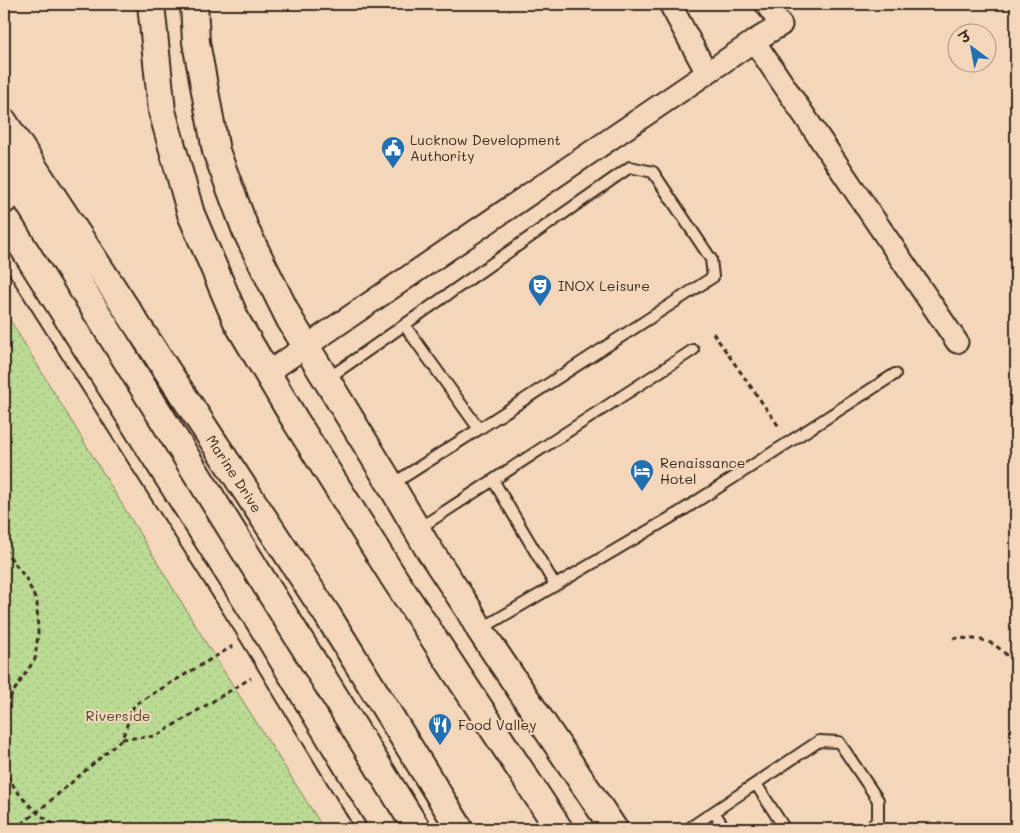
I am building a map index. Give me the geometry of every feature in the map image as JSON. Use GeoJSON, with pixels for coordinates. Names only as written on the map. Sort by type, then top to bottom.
{"type":"FeatureCollection","features":[{"type":"Feature","properties":{"kind":"street"},"geometry":{"type":"LineString","coordinates":[[151,4],[162,111],[191,214],[237,322],[394,578],[559,829]]}},
{"type":"Feature","properties":{"kind":"street"},"geometry":{"type":"LineString","coordinates":[[194,4],[196,42],[216,151],[246,231],[290,320],[480,630],[614,829]]}},
{"type":"Feature","properties":{"kind":"street"},"geometry":{"type":"LineString","coordinates":[[670,4],[707,73]]}},
{"type":"Feature","properties":{"kind":"street"},"geometry":{"type":"LineString","coordinates":[[267,373],[754,41],[781,25],[766,4]]}},
{"type":"Feature","properties":{"kind":"street"},"geometry":{"type":"LineString","coordinates":[[754,41],[957,342]]}},
{"type":"Feature","properties":{"kind":"street","name":"Marine Drive"},"geometry":{"type":"LineString","coordinates":[[4,122],[328,616],[460,829]]}},
{"type":"Feature","properties":{"kind":"street"},"geometry":{"type":"LineString","coordinates":[[4,164],[14,203],[417,829]]}},
{"type":"Feature","properties":{"kind":"lane"},"geometry":{"type":"LineString","coordinates":[[326,379],[405,326],[630,167],[652,172],[711,259],[712,277],[391,485]]}},
{"type":"Feature","properties":{"kind":"lane"},"geometry":{"type":"LineString","coordinates":[[4,256],[246,638],[362,829]]}},
{"type":"Feature","properties":{"kind":"lane"},"geometry":{"type":"LineString","coordinates":[[405,326],[479,429]]}},
{"type":"Feature","properties":{"kind":"lane"},"geometry":{"type":"LineString","coordinates":[[417,529],[693,350]]}},
{"type":"Feature","properties":{"kind":"lane"},"geometry":{"type":"LineString","coordinates":[[480,630],[680,512],[895,374]]}},
{"type":"Feature","properties":{"kind":"lane"},"geometry":{"type":"LineString","coordinates":[[493,480],[555,585]]}},
{"type":"Feature","properties":{"kind":"lane"},"geometry":{"type":"LineString","coordinates":[[688,829],[819,742],[839,742],[878,800],[878,820],[868,829]]}},
{"type":"Feature","properties":{"kind":"lane"},"geometry":{"type":"LineString","coordinates":[[756,784],[785,829]]}},
{"type":"Feature","properties":{"kind":"lane"},"geometry":{"type":"LineString","coordinates":[[714,812],[725,829]]}},
{"type":"Feature","properties":{"kind":"path"},"geometry":{"type":"LineString","coordinates":[[713,333],[789,441]]}},
{"type":"Feature","properties":{"kind":"path"},"geometry":{"type":"LineString","coordinates":[[4,549],[27,580],[37,602],[38,634],[35,659],[12,694],[4,713]]}},
{"type":"Feature","properties":{"kind":"path"},"geometry":{"type":"LineString","coordinates":[[14,829],[36,813],[122,739],[134,705],[246,638]]}},
{"type":"Feature","properties":{"kind":"path"},"geometry":{"type":"LineString","coordinates":[[953,638],[982,639],[1002,649],[1016,665]]}},
{"type":"Feature","properties":{"kind":"path"},"geometry":{"type":"LineString","coordinates":[[122,739],[156,736],[265,670]]}},
{"type":"Feature","properties":{"kind":"path"},"geometry":{"type":"LineString","coordinates":[[1011,748],[1016,742]]}},
{"type":"Feature","properties":{"kind":"path"},"geometry":{"type":"LineString","coordinates":[[4,767],[14,790],[36,813],[62,829]]}},
{"type":"Feature","properties":{"kind":"green space","name":"Riverside"},"geometry":{"type":"Polygon","coordinates":[[[4,310],[208,646],[324,829],[4,829],[4,310]]]}},
{"type":"Feature","properties":{"kind":"place","name":"Lucknow Development Authority"},"geometry":{"type":"Point","coordinates":[393,169]}},
{"type":"Feature","properties":{"kind":"place","name":"INOX Leisure"},"geometry":{"type":"Point","coordinates":[540,307]}},
{"type":"Feature","properties":{"kind":"place","name":"Renaissance Hotel"},"geometry":{"type":"Point","coordinates":[642,492]}},
{"type":"Feature","properties":{"kind":"place","name":"Food Valley"},"geometry":{"type":"Point","coordinates":[440,746]}}]}
